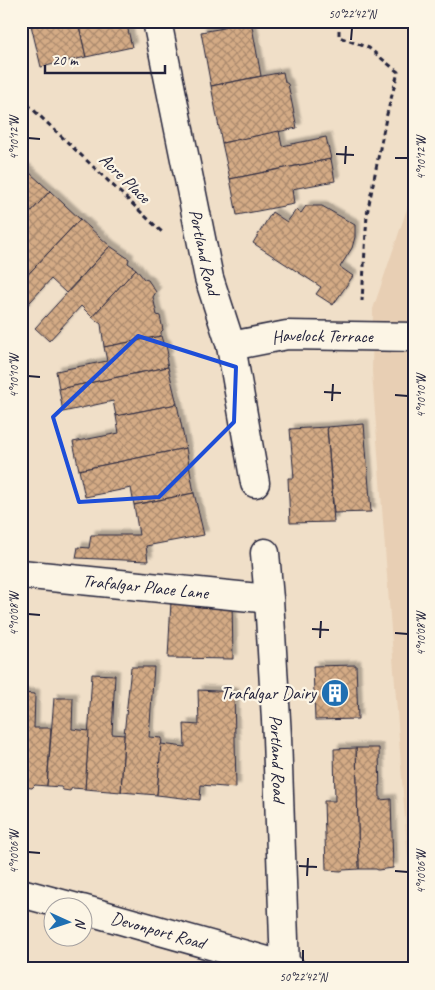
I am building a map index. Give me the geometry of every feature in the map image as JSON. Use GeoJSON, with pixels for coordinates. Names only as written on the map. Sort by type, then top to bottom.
{"type":"FeatureCollection","features":[{"type":"Feature","properties":{"kind":"street","name":"Portland Road"},"geometry":{"type":"LineString","coordinates":[[157,21],[209,278],[231,346],[255,482]]}},
{"type":"Feature","properties":{"kind":"street","name":"Havelock Terrace"},"geometry":{"type":"LineString","coordinates":[[231,346],[287,335],[414,337]]}},
{"type":"Feature","properties":{"kind":"street","name":"Portland Road"},"geometry":{"type":"LineString","coordinates":[[265,553],[277,737],[287,968]]}},
{"type":"Feature","properties":{"kind":"street","name":"Trafalgar Place Lane"},"geometry":{"type":"LineString","coordinates":[[21,574],[269,599]]}},
{"type":"Feature","properties":{"kind":"street"},"geometry":{"type":"LineString","coordinates":[[21,893],[42,899]]}},
{"type":"Feature","properties":{"kind":"street","name":"Devonport Road"},"geometry":{"type":"LineString","coordinates":[[92,912],[287,968]]}},
{"type":"Feature","properties":{"kind":"path"},"geometry":{"type":"LineString","coordinates":[[339,21],[339,37],[369,48],[398,72],[386,118],[367,214],[366,337]]}},
{"type":"Feature","properties":{"kind":"path","name":"Acre Place"},"geometry":{"type":"LineString","coordinates":[[21,98],[168,238]]}},
{"type":"Feature","properties":{"kind":"highlighted area"},"geometry":{"type":"Polygon","coordinates":[[[138,336],[236,367],[234,422],[159,497],[79,502],[53,417],[138,336]]]}},
{"type":"Feature","properties":{"kind":"shaded area"},"geometry":{"type":"Polygon","coordinates":[[[414,165],[414,942],[372,372],[373,309],[409,203],[414,165]]]}},
{"type":"Feature","properties":{"kind":"building"},"geometry":{"type":"Polygon","coordinates":[[[30,21],[78,21],[86,57],[41,67],[30,21]]]}},
{"type":"Feature","properties":{"kind":"building"},"geometry":{"type":"Polygon","coordinates":[[[78,21],[126,21],[132,47],[86,57],[78,21]]]}},
{"type":"Feature","properties":{"kind":"building"},"geometry":{"type":"Polygon","coordinates":[[[222,21],[251,21],[261,76],[211,86],[201,32],[224,28],[222,21]]]}},
{"type":"Feature","properties":{"kind":"building"},"geometry":{"type":"Polygon","coordinates":[[[283,72],[285,82],[288,84],[297,128],[222,143],[211,86],[283,72]]]}},
{"type":"Feature","properties":{"kind":"building"},"geometry":{"type":"Polygon","coordinates":[[[279,131],[282,146],[326,137],[331,159],[230,179],[222,143],[279,131]]]}},
{"type":"Feature","properties":{"kind":"building"},"geometry":{"type":"Polygon","coordinates":[[[331,159],[335,181],[292,189],[294,204],[237,215],[230,179],[331,159]]]}},
{"type":"Feature","properties":{"kind":"building"},"geometry":{"type":"Polygon","coordinates":[[[21,165],[50,191],[21,223],[21,165]]]}},
{"type":"Feature","properties":{"kind":"building"},"geometry":{"type":"Polygon","coordinates":[[[50,191],[80,219],[21,282],[21,223],[50,191]]]}},
{"type":"Feature","properties":{"kind":"building"},"geometry":{"type":"Polygon","coordinates":[[[306,206],[322,206],[355,225],[355,237],[352,248],[340,267],[353,276],[333,305],[316,294],[321,287],[253,243],[272,212],[287,222],[296,210],[301,213],[306,206]]]}},
{"type":"Feature","properties":{"kind":"building"},"geometry":{"type":"Polygon","coordinates":[[[80,219],[110,246],[66,293],[51,279],[21,312],[21,282],[80,219]]]}},
{"type":"Feature","properties":{"kind":"building"},"geometry":{"type":"Polygon","coordinates":[[[110,246],[129,259],[128,263],[136,269],[92,317],[81,306],[49,341],[35,328],[110,246]]]}},
{"type":"Feature","properties":{"kind":"building"},"geometry":{"type":"Polygon","coordinates":[[[136,269],[144,279],[148,280],[156,292],[153,297],[163,330],[161,336],[104,347],[101,324],[92,317],[136,269]]]}},
{"type":"Feature","properties":{"kind":"building"},"geometry":{"type":"Polygon","coordinates":[[[161,336],[163,343],[166,345],[168,367],[59,389],[56,371],[107,361],[104,347],[161,336]]]}},
{"type":"Feature","properties":{"kind":"building"},"geometry":{"type":"Polygon","coordinates":[[[168,367],[177,404],[116,416],[113,401],[63,412],[59,389],[168,367]]]}},
{"type":"Feature","properties":{"kind":"building"},"geometry":{"type":"Polygon","coordinates":[[[177,404],[186,448],[79,470],[73,442],[119,433],[116,416],[177,404]]]}},
{"type":"Feature","properties":{"kind":"building"},"geometry":{"type":"Polygon","coordinates":[[[364,424],[371,512],[334,513],[327,427],[364,424]]]}},
{"type":"Feature","properties":{"kind":"building"},"geometry":{"type":"Polygon","coordinates":[[[327,427],[334,522],[290,523],[288,478],[294,478],[290,429],[327,427]]]}},
{"type":"Feature","properties":{"kind":"building"},"geometry":{"type":"Polygon","coordinates":[[[186,448],[194,493],[134,505],[131,488],[85,497],[79,470],[186,448]]]}},
{"type":"Feature","properties":{"kind":"building"},"geometry":{"type":"Polygon","coordinates":[[[194,493],[204,535],[146,546],[148,561],[76,558],[78,547],[89,548],[91,535],[139,535],[134,505],[194,493]]]}},
{"type":"Feature","properties":{"kind":"building"},"geometry":{"type":"Polygon","coordinates":[[[232,600],[233,659],[168,658],[171,601],[232,600]]]}},
{"type":"Feature","properties":{"kind":"building","name":"Trafalgar Dairy"},"geometry":{"type":"Polygon","coordinates":[[[356,665],[358,719],[315,720],[313,666],[356,665]]]}},
{"type":"Feature","properties":{"kind":"building"},"geometry":{"type":"Polygon","coordinates":[[[131,667],[154,667],[149,737],[162,738],[157,795],[121,792],[124,735],[131,667]]]}},
{"type":"Feature","properties":{"kind":"building"},"geometry":{"type":"Polygon","coordinates":[[[92,674],[115,675],[112,734],[124,735],[121,792],[85,789],[92,674]]]}},
{"type":"Feature","properties":{"kind":"building"},"geometry":{"type":"Polygon","coordinates":[[[198,690],[234,692],[236,788],[201,785],[200,800],[157,795],[161,744],[185,747],[184,724],[199,725],[198,690]]]}},
{"type":"Feature","properties":{"kind":"building"},"geometry":{"type":"Polygon","coordinates":[[[21,693],[35,694],[34,728],[51,728],[47,786],[35,785],[32,788],[21,785],[21,693]]]}},
{"type":"Feature","properties":{"kind":"building"},"geometry":{"type":"Polygon","coordinates":[[[54,698],[73,698],[72,729],[89,731],[85,789],[72,788],[70,791],[63,790],[61,787],[47,786],[54,698]]]}},
{"type":"Feature","properties":{"kind":"building"},"geometry":{"type":"Polygon","coordinates":[[[356,748],[379,748],[380,800],[391,799],[393,868],[378,870],[359,869],[356,748]]]}},
{"type":"Feature","properties":{"kind":"building"},"geometry":{"type":"Polygon","coordinates":[[[356,748],[359,869],[326,870],[324,801],[335,801],[334,749],[356,748]]]}},
{"type":"Feature","properties":{"kind":"place","name":"Trafalgar Dairy"},"geometry":{"type":"Point","coordinates":[335,693]}}]}
